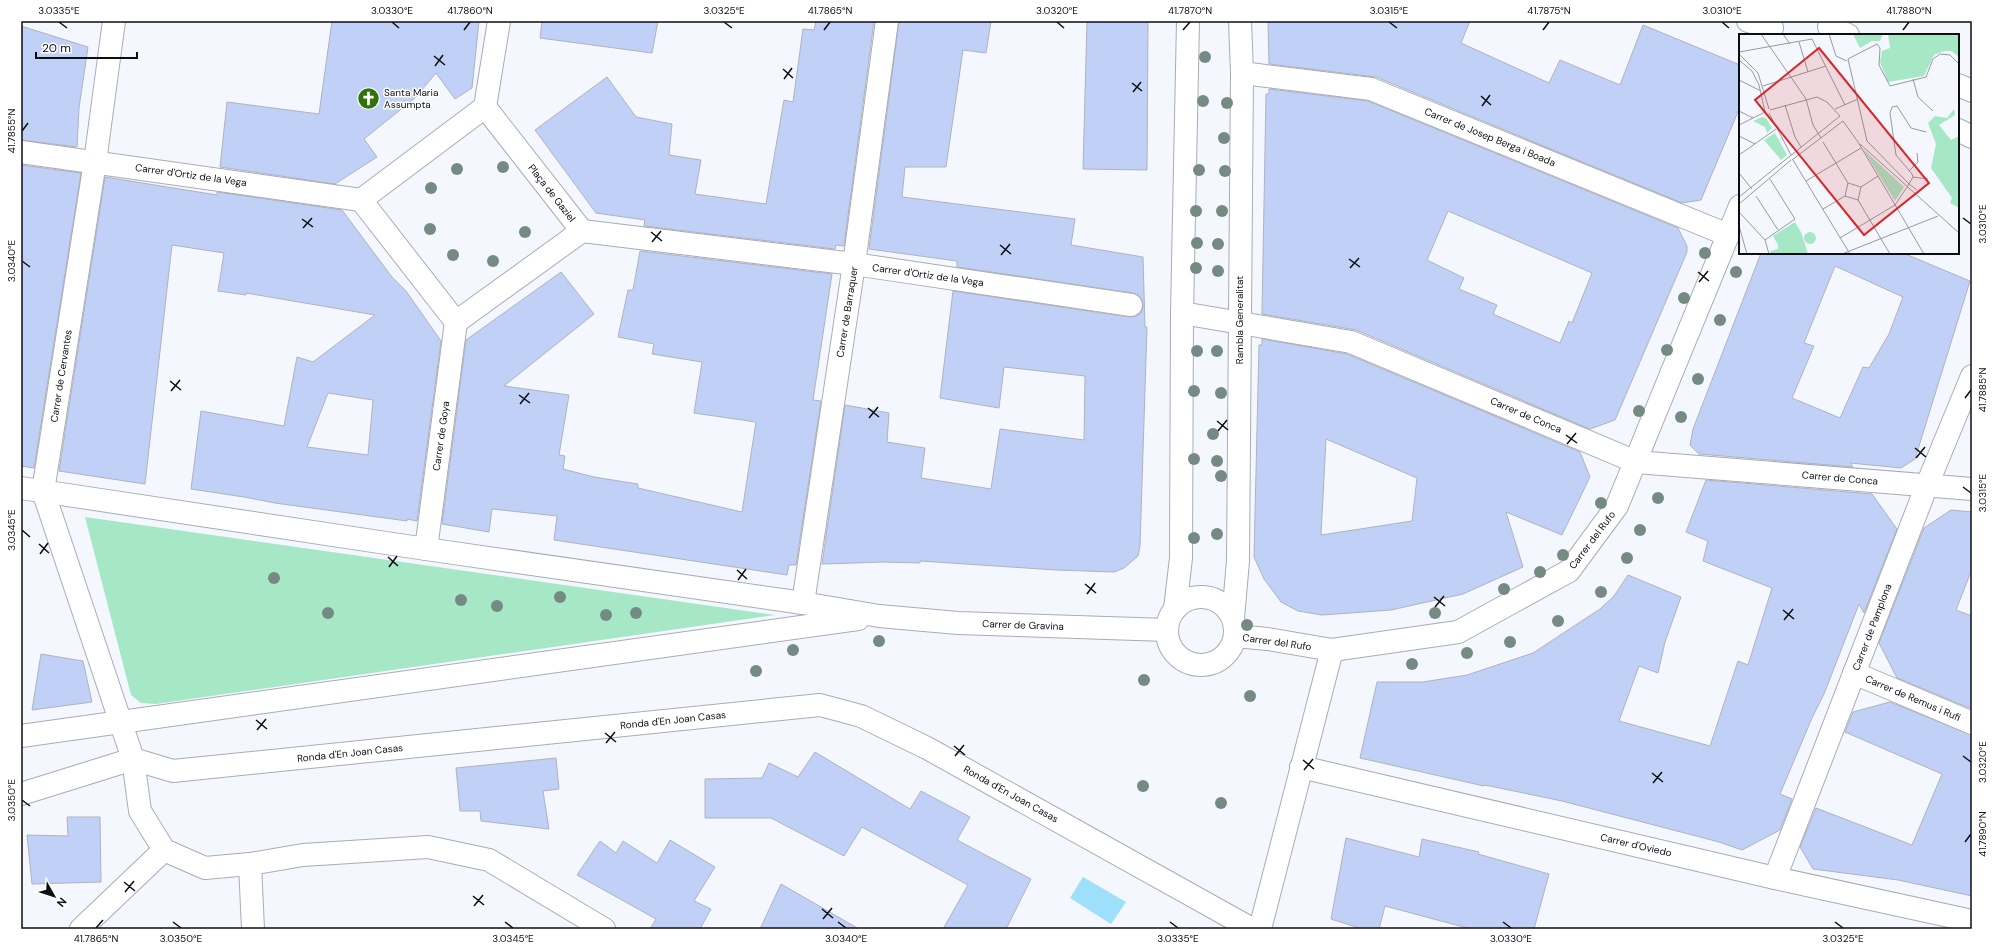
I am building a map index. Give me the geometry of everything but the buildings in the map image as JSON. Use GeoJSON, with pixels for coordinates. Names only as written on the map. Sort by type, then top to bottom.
{"type":"FeatureCollection","features":[{"type":"Feature","properties":{"kind":"street","name":"Carrer de Cervantes"},"geometry":{"type":"LineString","coordinates":[[114,21],[94,162],[43,491],[121,721]]}},
{"type":"Feature","properties":{"kind":"street"},"geometry":{"type":"LineString","coordinates":[[456,322],[361,200],[485,107],[499,21]]}},
{"type":"Feature","properties":{"kind":"street","name":"Carrer de Barraquer"},"geometry":{"type":"LineString","coordinates":[[803,603],[854,264],[887,21]]}},
{"type":"Feature","properties":{"kind":"street"},"geometry":{"type":"LineString","coordinates":[[1175,608],[1181,558],[1182,313],[1188,21]]}},
{"type":"Feature","properties":{"kind":"street","name":"Rambla Generalitat"},"geometry":{"type":"LineString","coordinates":[[1234,627],[1238,561],[1242,73],[1240,21]]}},
{"type":"Feature","properties":{"kind":"street"},"geometry":{"type":"LineString","coordinates":[[1748,21],[1773,28]]}},
{"type":"Feature","properties":{"kind":"street","name":"Carrer de Josep Berga i Boada"},"geometry":{"type":"LineString","coordinates":[[1242,73],[1371,89],[1728,235]]}},
{"type":"Feature","properties":{"kind":"street"},"geometry":{"type":"LineString","coordinates":[[1959,85],[1972,91]]}},
{"type":"Feature","properties":{"kind":"street","name":"Plaça de Gaziel"},"geometry":{"type":"LineString","coordinates":[[456,322],[582,232],[485,107]]}},
{"type":"Feature","properties":{"kind":"street"},"geometry":{"type":"LineString","coordinates":[[1959,130],[1972,137]]}},
{"type":"Feature","properties":{"kind":"street","name":"Carrer d'Ortiz de la Vega"},"geometry":{"type":"LineString","coordinates":[[21,152],[361,200]]}},
{"type":"Feature","properties":{"kind":"street","name":"Carrer del Rufo"},"geometry":{"type":"LineString","coordinates":[[1234,627],[1268,639],[1332,650],[1458,632],[1569,571],[1617,506],[1739,208]]}},
{"type":"Feature","properties":{"kind":"street","name":"Carrer d'Ortiz de la Vega"},"geometry":{"type":"LineString","coordinates":[[582,232],[854,264],[1131,305]]}},
{"type":"Feature","properties":{"kind":"street","name":"Carrer de Conca"},"geometry":{"type":"LineString","coordinates":[[1182,313],[1351,342],[1636,462],[1972,489]]}},
{"type":"Feature","properties":{"kind":"street","name":"Carrer de Goya"},"geometry":{"type":"LineString","coordinates":[[426,549],[456,322]]}},
{"type":"Feature","properties":{"kind":"street","name":"Carrer de Pamplona"},"geometry":{"type":"LineString","coordinates":[[1775,878],[1854,673],[1972,376]]}},
{"type":"Feature","properties":{"kind":"street"},"geometry":{"type":"LineString","coordinates":[[21,488],[426,549],[803,603],[879,616]]}},
{"type":"Feature","properties":{"kind":"street"},"geometry":{"type":"LineString","coordinates":[[1207,597],[1222,604],[1234,627],[1231,646],[1224,655],[1215,662],[1198,664],[1182,659],[1174,651],[1168,641],[1167,630],[1169,618],[1175,608],[1189,598],[1207,597]]}},
{"type":"Feature","properties":{"kind":"street"},"geometry":{"type":"LineString","coordinates":[[21,736],[879,616]]}},
{"type":"Feature","properties":{"kind":"street","name":"Carrer de Gravina"},"geometry":{"type":"LineString","coordinates":[[879,616],[958,623],[1167,630]]}},
{"type":"Feature","properties":{"kind":"street"},"geometry":{"type":"LineString","coordinates":[[1260,929],[1332,650]]}},
{"type":"Feature","properties":{"kind":"street","name":"Carrer de Remus i Rufi"},"geometry":{"type":"LineString","coordinates":[[1854,673],[1972,723]]}},
{"type":"Feature","properties":{"kind":"street","name":"Ronda d'En Joan Casas"},"geometry":{"type":"LineString","coordinates":[[133,760],[173,771],[820,705],[861,716],[927,748],[1252,929]]}},
{"type":"Feature","properties":{"kind":"street"},"geometry":{"type":"LineString","coordinates":[[121,721],[133,760],[140,811],[164,850],[205,868],[250,864],[303,854],[428,847],[489,860],[604,929]]}},
{"type":"Feature","properties":{"kind":"street"},"geometry":{"type":"LineString","coordinates":[[21,794],[133,760]]}},
{"type":"Feature","properties":{"kind":"street","name":"Carrer d'Oviedo"},"geometry":{"type":"LineString","coordinates":[[1301,767],[1775,878],[1972,921]]}},
{"type":"Feature","properties":{"kind":"street"},"geometry":{"type":"LineString","coordinates":[[81,929],[164,850]]}},
{"type":"Feature","properties":{"kind":"street"},"geometry":{"type":"LineString","coordinates":[[250,864],[253,929]]}},
{"type":"Feature","properties":{"kind":"green space"},"geometry":{"type":"Polygon","coordinates":[[[85,517],[775,615],[156,704],[141,703],[131,695],[85,517]]]}},
{"type":"Feature","properties":{"kind":"water"},"geometry":{"type":"Polygon","coordinates":[[[1083,877],[1126,902],[1111,924],[1070,898],[1083,877]]]}},
{"type":"Feature","properties":{"kind":"place","name":"Santa Maria Assumpta"},"geometry":{"type":"Point","coordinates":[368,98]}}]}
